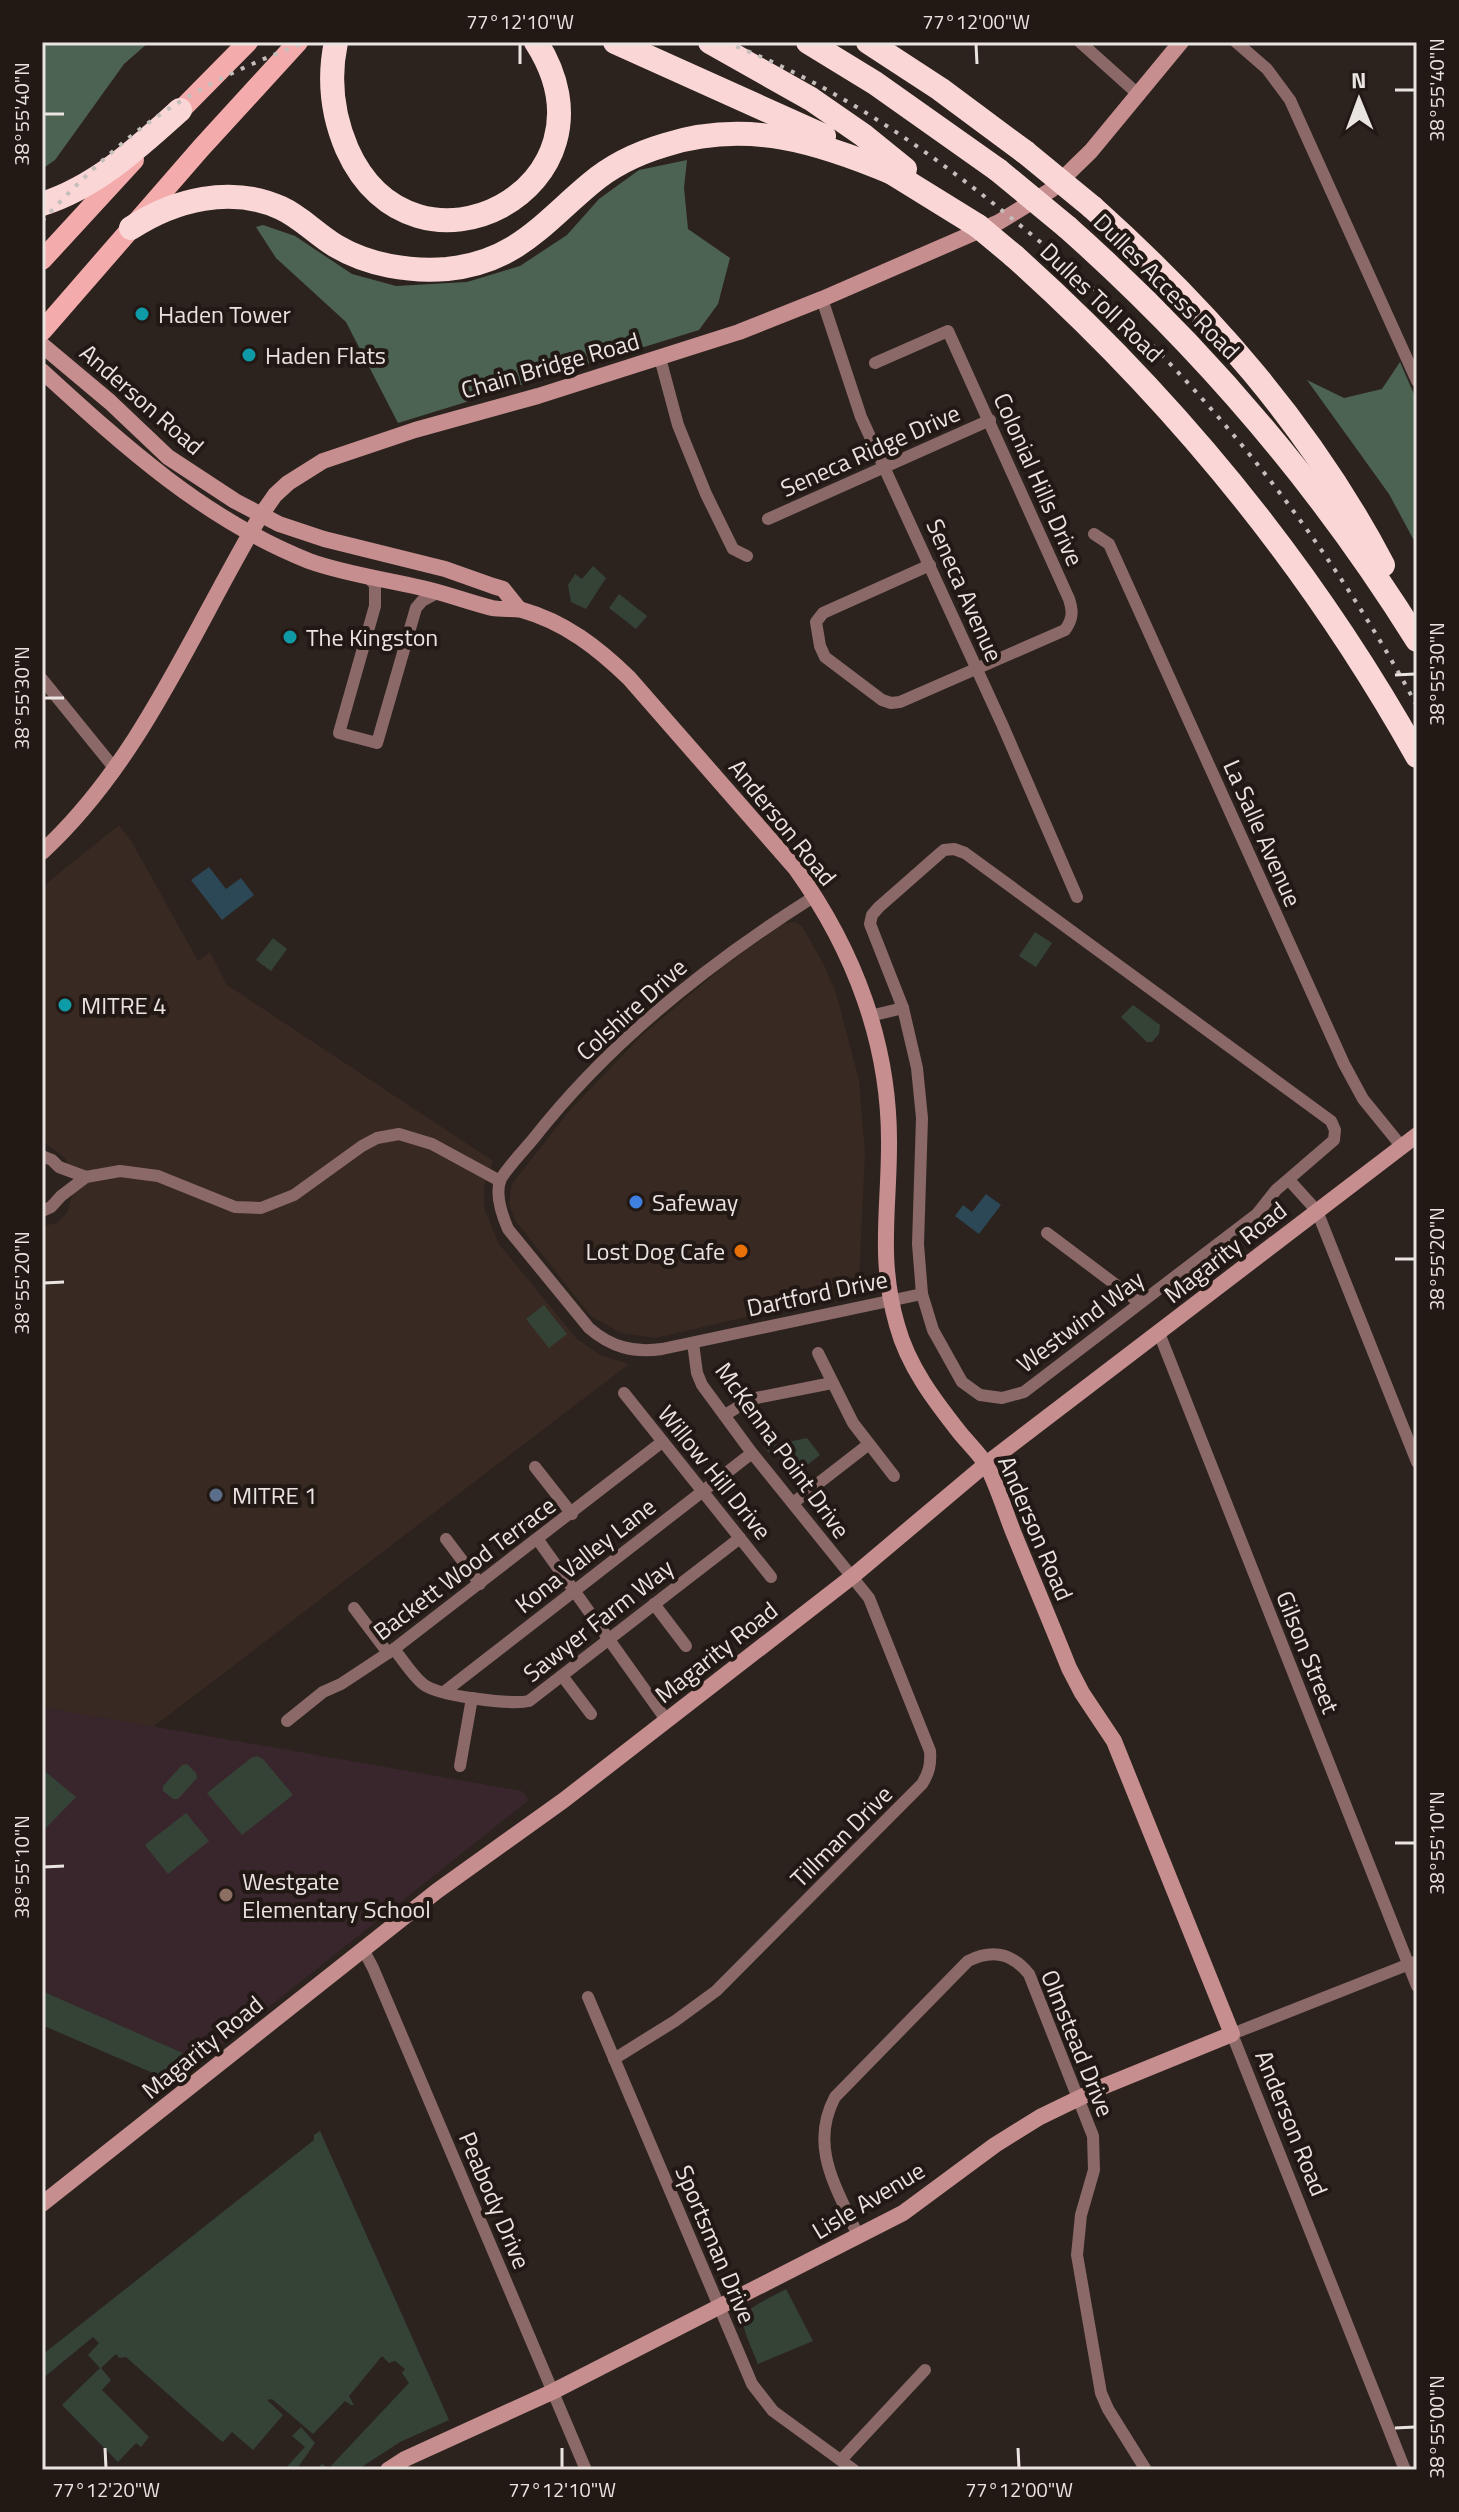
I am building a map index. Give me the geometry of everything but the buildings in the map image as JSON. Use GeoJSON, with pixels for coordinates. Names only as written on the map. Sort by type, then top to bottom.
{"type":"FeatureCollection","features":[{"type":"Feature","properties":{"kind":"highway"},"geometry":{"type":"LineString","coordinates":[[336,42],[331,85],[341,134],[351,157],[377,190],[394,204],[424,217],[454,221],[484,215],[520,195],[547,160],[556,139],[559,115],[557,87],[552,68],[536,42]]}},
{"type":"Feature","properties":{"kind":"highway"},"geometry":{"type":"LineString","coordinates":[[615,42],[813,130],[939,199]]}},
{"type":"Feature","properties":{"kind":"highway"},"geometry":{"type":"LineString","coordinates":[[710,42],[811,99],[863,135],[939,199]]}},
{"type":"Feature","properties":{"kind":"highway","name":"Dulles Access Road"},"geometry":{"type":"LineString","coordinates":[[808,42],[875,83],[998,170],[1067,227],[1163,316],[1275,443],[1350,541],[1417,640]]}},
{"type":"Feature","properties":{"kind":"highway"},"geometry":{"type":"LineString","coordinates":[[868,42],[940,89]]}},
{"type":"Feature","properties":{"kind":"highway"},"geometry":{"type":"LineString","coordinates":[[882,42],[1092,207],[1185,296],[1272,393],[1313,448],[1349,503],[1417,631]]}},
{"type":"Feature","properties":{"kind":"highway"},"geometry":{"type":"LineString","coordinates":[[42,204],[106,172],[140,147],[180,110]]}},
{"type":"Feature","properties":{"kind":"highway"},"geometry":{"type":"LineString","coordinates":[[131,228],[163,209],[181,203],[240,197],[282,208],[334,245],[360,258],[417,269],[448,269],[504,253],[530,239],[607,170],[629,158],[679,140],[737,132],[776,136],[835,151],[895,174]]}},
{"type":"Feature","properties":{"kind":"highway","name":"Dulles Toll Road"},"geometry":{"type":"LineString","coordinates":[[939,199],[1014,256],[1156,394],[1253,508],[1355,650],[1417,756]]}},
{"type":"Feature","properties":{"kind":"main road"},"geometry":{"type":"LineString","coordinates":[[42,260],[180,110],[248,42]]}},
{"type":"Feature","properties":{"kind":"main road"},"geometry":{"type":"LineString","coordinates":[[42,331],[298,42]]}},
{"type":"Feature","properties":{"kind":"street"},"geometry":{"type":"LineString","coordinates":[[1080,42],[1139,95]]}},
{"type":"Feature","properties":{"kind":"street","name":"Chain Bridge Road"},"geometry":{"type":"LineString","coordinates":[[42,852],[69,825],[115,769],[181,661],[261,515],[288,483],[323,461],[415,430],[538,396],[764,323],[999,222],[1051,190],[1091,151],[1181,42]]}},
{"type":"Feature","properties":{"kind":"street"},"geometry":{"type":"LineString","coordinates":[[1236,42],[1267,69],[1290,100],[1417,381]]}},
{"type":"Feature","properties":{"kind":"street","name":"Seneca Avenue"},"geometry":{"type":"LineString","coordinates":[[822,299],[854,398],[1077,897]]}},
{"type":"Feature","properties":{"kind":"street","name":"Colonial Hills Drive"},"geometry":{"type":"LineString","coordinates":[[875,363],[948,331],[1072,610],[1071,622],[1065,630],[900,702],[882,700],[825,657],[816,622],[823,613],[930,565]]}},
{"type":"Feature","properties":{"kind":"street","name":"Anderson Road"},"geometry":{"type":"LineString","coordinates":[[42,345],[110,402],[168,457],[200,480],[261,515],[324,539],[473,578],[503,589],[519,609]]}},
{"type":"Feature","properties":{"kind":"street"},"geometry":{"type":"LineString","coordinates":[[660,358],[678,425],[706,494],[733,549],[747,556]]}},
{"type":"Feature","properties":{"kind":"street","name":"Anderson Road"},"geometry":{"type":"LineString","coordinates":[[42,371],[153,470],[199,502],[307,560],[495,609],[519,609],[572,631],[612,661],[796,869],[815,896],[849,957],[870,1016],[883,1070],[889,1144],[884,1243],[890,1300],[907,1354],[937,1404],[986,1464],[1069,1668],[1114,1741],[1405,2470]]}},
{"type":"Feature","properties":{"kind":"street","name":"Seneca Ridge Drive"},"geometry":{"type":"LineString","coordinates":[[768,519],[990,420]]}},
{"type":"Feature","properties":{"kind":"street","name":"La Salle Avenue"},"geometry":{"type":"LineString","coordinates":[[1094,534],[1109,544],[1344,1064],[1363,1099],[1402,1147]]}},
{"type":"Feature","properties":{"kind":"street"},"geometry":{"type":"LineString","coordinates":[[367,576],[375,585],[375,606],[339,733],[377,743],[416,608],[439,592]]}},
{"type":"Feature","properties":{"kind":"street"},"geometry":{"type":"LineString","coordinates":[[42,679],[115,769]]}},
{"type":"Feature","properties":{"kind":"street","name":"Westwind Way"},"geometry":{"type":"LineString","coordinates":[[954,849],[965,853],[1331,1121],[1335,1130],[1334,1140],[1289,1180],[1276,1190],[1257,1214],[1024,1392],[1002,1398],[980,1395],[962,1382],[933,1330],[922,1294],[918,1244],[922,1118],[917,1068],[903,1008],[870,924],[872,915],[944,850],[954,849]]}},
{"type":"Feature","properties":{"kind":"street","name":"Colshire Drive"},"geometry":{"type":"LineString","coordinates":[[500,1181],[557,1109],[638,1027],[726,955],[815,896]]}},
{"type":"Feature","properties":{"kind":"street"},"geometry":{"type":"LineString","coordinates":[[870,1016],[903,1008]]}},
{"type":"Feature","properties":{"kind":"street"},"geometry":{"type":"LineString","coordinates":[[42,1211],[86,1177],[120,1171],[139,1172],[172,1181],[235,1207],[261,1208],[294,1195],[362,1146],[377,1138],[399,1134],[432,1144],[500,1181],[499,1202],[508,1229],[589,1328],[601,1338],[631,1350],[647,1351],[693,1343]]}},
{"type":"Feature","properties":{"kind":"street","name":"Magarity Road"},"geometry":{"type":"LineString","coordinates":[[43,2202],[437,1891],[564,1800],[853,1576],[986,1464],[1417,1135]]}},
{"type":"Feature","properties":{"kind":"street"},"geometry":{"type":"LineString","coordinates":[[42,1156],[59,1167],[86,1177]]}},
{"type":"Feature","properties":{"kind":"street"},"geometry":{"type":"LineString","coordinates":[[59,1167],[64,1181],[61,1196]]}},
{"type":"Feature","properties":{"kind":"street"},"geometry":{"type":"LineString","coordinates":[[1289,1180],[1317,1211],[1417,1462]]}},
{"type":"Feature","properties":{"kind":"street"},"geometry":{"type":"LineString","coordinates":[[1047,1233],[1140,1303]]}},
{"type":"Feature","properties":{"kind":"street","name":"Dartford Drive"},"geometry":{"type":"LineString","coordinates":[[693,1343],[922,1294]]}},
{"type":"Feature","properties":{"kind":"street","name":"Gilson Street"},"geometry":{"type":"LineString","coordinates":[[1159,1333],[1413,1962],[1417,1986]]}},
{"type":"Feature","properties":{"kind":"street","name":"McKenna Point Drive"},"geometry":{"type":"LineString","coordinates":[[693,1343],[702,1385],[752,1453],[853,1576]]}},
{"type":"Feature","properties":{"kind":"street"},"geometry":{"type":"LineString","coordinates":[[818,1353],[853,1423],[894,1476]]}},
{"type":"Feature","properties":{"kind":"street"},"geometry":{"type":"LineString","coordinates":[[725,1415],[751,1399],[832,1383]]}},
{"type":"Feature","properties":{"kind":"street","name":"Willow Hill Drive"},"geometry":{"type":"LineString","coordinates":[[624,1393],[771,1577]]}},
{"type":"Feature","properties":{"kind":"street","name":"Backett Wood Terrace"},"geometry":{"type":"LineString","coordinates":[[287,1721],[323,1692],[341,1684],[391,1651],[662,1442]]}},
{"type":"Feature","properties":{"kind":"street"},"geometry":{"type":"LineString","coordinates":[[793,1503],[869,1444]]}},
{"type":"Feature","properties":{"kind":"street","name":"Kona Valley Lane"},"geometry":{"type":"LineString","coordinates":[[444,1692],[752,1453]]}},
{"type":"Feature","properties":{"kind":"street"},"geometry":{"type":"LineString","coordinates":[[535,1467],[572,1514]]}},
{"type":"Feature","properties":{"kind":"street","name":"Sawyer Farm Way"},"geometry":{"type":"LineString","coordinates":[[354,1608],[423,1684],[472,1698],[519,1703],[529,1701],[563,1677],[740,1538]]}},
{"type":"Feature","properties":{"kind":"street"},"geometry":{"type":"LineString","coordinates":[[446,1539],[480,1584]]}},
{"type":"Feature","properties":{"kind":"street"},"geometry":{"type":"LineString","coordinates":[[538,1540],[667,1721]]}},
{"type":"Feature","properties":{"kind":"street","name":"Tillman Drive"},"geometry":{"type":"LineString","coordinates":[[614,2059],[716,1991],[911,1796],[928,1775],[930,1751],[869,1598],[853,1576]]}},
{"type":"Feature","properties":{"kind":"street"},"geometry":{"type":"LineString","coordinates":[[654,1604],[686,1646]]}},
{"type":"Feature","properties":{"kind":"street"},"geometry":{"type":"LineString","coordinates":[[563,1677],[591,1714]]}},
{"type":"Feature","properties":{"kind":"street"},"geometry":{"type":"LineString","coordinates":[[460,1766],[472,1698]]}},
{"type":"Feature","properties":{"kind":"street","name":"Peabody Drive"},"geometry":{"type":"LineString","coordinates":[[363,1949],[586,2470]]}},
{"type":"Feature","properties":{"kind":"street","name":"Olmstead Drive"},"geometry":{"type":"LineString","coordinates":[[858,2236],[825,2158],[822,2142],[823,2126],[835,2097],[968,1961],[989,1953],[1000,1954],[1021,1965],[1029,1974],[1093,2136],[1095,2154],[1091,2186],[1081,2215],[1077,2255],[1101,2393],[1146,2470]]}},
{"type":"Feature","properties":{"kind":"street","name":"Lisle Avenue"},"geometry":{"type":"LineString","coordinates":[[388,2470],[405,2459],[552,2392],[912,2207],[995,2145],[1078,2098],[1413,1962]]}},
{"type":"Feature","properties":{"kind":"street","name":"Sportsman Drive"},"geometry":{"type":"LineString","coordinates":[[588,1997],[752,2384],[773,2411],[854,2470]]}},
{"type":"Feature","properties":{"kind":"street"},"geometry":{"type":"LineString","coordinates":[[841,2460],[925,2370]]}},
{"type":"Feature","properties":{"kind":"shaded area"},"geometry":{"type":"Polygon","coordinates":[[[119,825],[133,844],[198,961],[210,952],[227,985],[493,1161],[484,1186],[484,1208],[499,1244],[576,1338],[600,1355],[629,1364],[153,1727],[42,1707],[42,1226],[57,1223],[67,1213],[74,1189],[65,1158],[42,1141],[42,887],[119,825]]]}},
{"type":"Feature","properties":{"kind":"shaded area"},"geometry":{"type":"Polygon","coordinates":[[[795,922],[802,926],[836,993],[859,1080],[865,1153],[859,1282],[847,1294],[655,1338],[621,1333],[591,1316],[515,1220],[509,1203],[512,1184],[570,1110],[641,1036],[723,967],[783,924],[795,922]]]}},
{"type":"Feature","properties":{"kind":"shaded area","name":"Westgate Elementary School"},"geometry":{"type":"Polygon","coordinates":[[[42,1707],[522,1791],[529,1800],[201,2061],[42,1991],[42,1707]]]}},
{"type":"Feature","properties":{"kind":"green space"},"geometry":{"type":"Polygon","coordinates":[[[42,42],[149,42],[124,64],[55,160],[42,169],[42,42]]]}},
{"type":"Feature","properties":{"kind":"green space"},"geometry":{"type":"Polygon","coordinates":[[[687,160],[684,188],[688,229],[730,258],[718,304],[699,330],[398,423],[346,322],[276,258],[256,227],[263,225],[295,236],[352,274],[396,286],[467,282],[520,266],[567,235],[599,199],[639,170],[687,160]]]}},
{"type":"Feature","properties":{"kind":"green space"},"geometry":{"type":"Polygon","coordinates":[[[1400,362],[1417,401],[1417,546],[1389,494],[1307,380],[1344,398],[1382,389],[1400,362]]]}},
{"type":"Feature","properties":{"kind":"green space"},"geometry":{"type":"Polygon","coordinates":[[[593,566],[606,578],[586,609],[571,602],[568,585],[575,574],[582,579],[593,566]]]}},
{"type":"Feature","properties":{"kind":"green space"},"geometry":{"type":"Polygon","coordinates":[[[619,594],[647,616],[636,629],[609,608],[619,594]]]}},
{"type":"Feature","properties":{"kind":"green space"},"geometry":{"type":"Polygon","coordinates":[[[1035,932],[1052,943],[1036,967],[1019,956],[1035,932]]]}},
{"type":"Feature","properties":{"kind":"green space"},"geometry":{"type":"Polygon","coordinates":[[[273,938],[287,949],[271,971],[256,960],[273,938]]]}},
{"type":"Feature","properties":{"kind":"green space"},"geometry":{"type":"Polygon","coordinates":[[[1133,1005],[1160,1025],[1159,1034],[1152,1042],[1147,1042],[1121,1017],[1133,1005]]]}},
{"type":"Feature","properties":{"kind":"green space"},"geometry":{"type":"Polygon","coordinates":[[[544,1305],[567,1334],[549,1348],[526,1319],[544,1305]]]}},
{"type":"Feature","properties":{"kind":"green space"},"geometry":{"type":"Polygon","coordinates":[[[807,1438],[820,1455],[793,1476],[774,1450],[769,1453],[764,1447],[807,1438]]]}},
{"type":"Feature","properties":{"kind":"green space"},"geometry":{"type":"Polygon","coordinates":[[[257,1756],[293,1795],[242,1835],[207,1793],[257,1756]]]}},
{"type":"Feature","properties":{"kind":"green space"},"geometry":{"type":"Polygon","coordinates":[[[187,1764],[197,1778],[178,1799],[173,1799],[163,1791],[163,1786],[182,1765],[187,1764]]]}},
{"type":"Feature","properties":{"kind":"green space"},"geometry":{"type":"Polygon","coordinates":[[[42,1769],[76,1797],[42,1832],[42,1769]]]}},
{"type":"Feature","properties":{"kind":"green space"},"geometry":{"type":"Polygon","coordinates":[[[186,1813],[209,1841],[168,1874],[145,1845],[186,1813]]]}},
{"type":"Feature","properties":{"kind":"green space"},"geometry":{"type":"Polygon","coordinates":[[[42,1991],[201,2061],[176,2083],[42,2025],[42,1991]]]}},
{"type":"Feature","properties":{"kind":"green space"},"geometry":{"type":"Polygon","coordinates":[[[320,2131],[449,2420],[400,2442],[357,2470],[315,2470],[322,2464],[329,2468],[409,2383],[402,2373],[405,2369],[395,2361],[389,2363],[382,2356],[349,2396],[354,2405],[345,2401],[313,2434],[272,2399],[267,2400],[283,2415],[253,2450],[232,2432],[223,2442],[220,2440],[126,2357],[119,2358],[116,2354],[101,2368],[111,2380],[102,2390],[149,2437],[141,2447],[136,2443],[118,2462],[62,2405],[100,2368],[88,2355],[99,2343],[93,2337],[42,2379],[42,2355],[314,2140],[314,2135],[320,2131]]]}},
{"type":"Feature","properties":{"kind":"green space"},"geometry":{"type":"Polygon","coordinates":[[[786,2289],[813,2341],[758,2364],[743,2324],[744,2317],[757,2305],[786,2289]]]}},
{"type":"Feature","properties":{"kind":"green space"},"geometry":{"type":"Polygon","coordinates":[[[301,2427],[315,2443],[296,2470],[284,2470],[305,2447],[292,2436],[301,2427]]]}},
{"type":"Feature","properties":{"kind":"water"},"geometry":{"type":"Polygon","coordinates":[[[209,867],[226,889],[241,878],[254,895],[222,920],[191,880],[209,867]]]}},
{"type":"Feature","properties":{"kind":"water"},"geometry":{"type":"Polygon","coordinates":[[[986,1194],[1001,1205],[979,1234],[955,1216],[963,1205],[972,1212],[986,1194]]]}},
{"type":"Feature","properties":{"kind":"railway"},"geometry":{"type":"LineString","coordinates":[[42,221],[104,159],[155,118],[222,78],[307,42]]}},
{"type":"Feature","properties":{"kind":"railway"},"geometry":{"type":"LineString","coordinates":[[725,42],[797,74],[899,134],[994,204],[1115,308],[1213,411],[1288,504],[1357,603],[1417,706]]}},
{"type":"Feature","properties":{"kind":"place","name":"Haden Tower"},"geometry":{"type":"Point","coordinates":[142,314]}},
{"type":"Feature","properties":{"kind":"place","name":"Haden Flats"},"geometry":{"type":"Point","coordinates":[249,355]}},
{"type":"Feature","properties":{"kind":"place","name":"The Kingston"},"geometry":{"type":"Point","coordinates":[290,637]}},
{"type":"Feature","properties":{"kind":"place","name":"MITRE 4"},"geometry":{"type":"Point","coordinates":[65,1005]}},
{"type":"Feature","properties":{"kind":"place","name":"Safeway"},"geometry":{"type":"Point","coordinates":[636,1202]}},
{"type":"Feature","properties":{"kind":"place","name":"Lost Dog Cafe"},"geometry":{"type":"Point","coordinates":[741,1251]}},
{"type":"Feature","properties":{"kind":"place","name":"MITRE 1"},"geometry":{"type":"Point","coordinates":[216,1495]}},
{"type":"Feature","properties":{"kind":"place","name":"Westgate Elementary School"},"geometry":{"type":"Point","coordinates":[226,1895]}}]}
